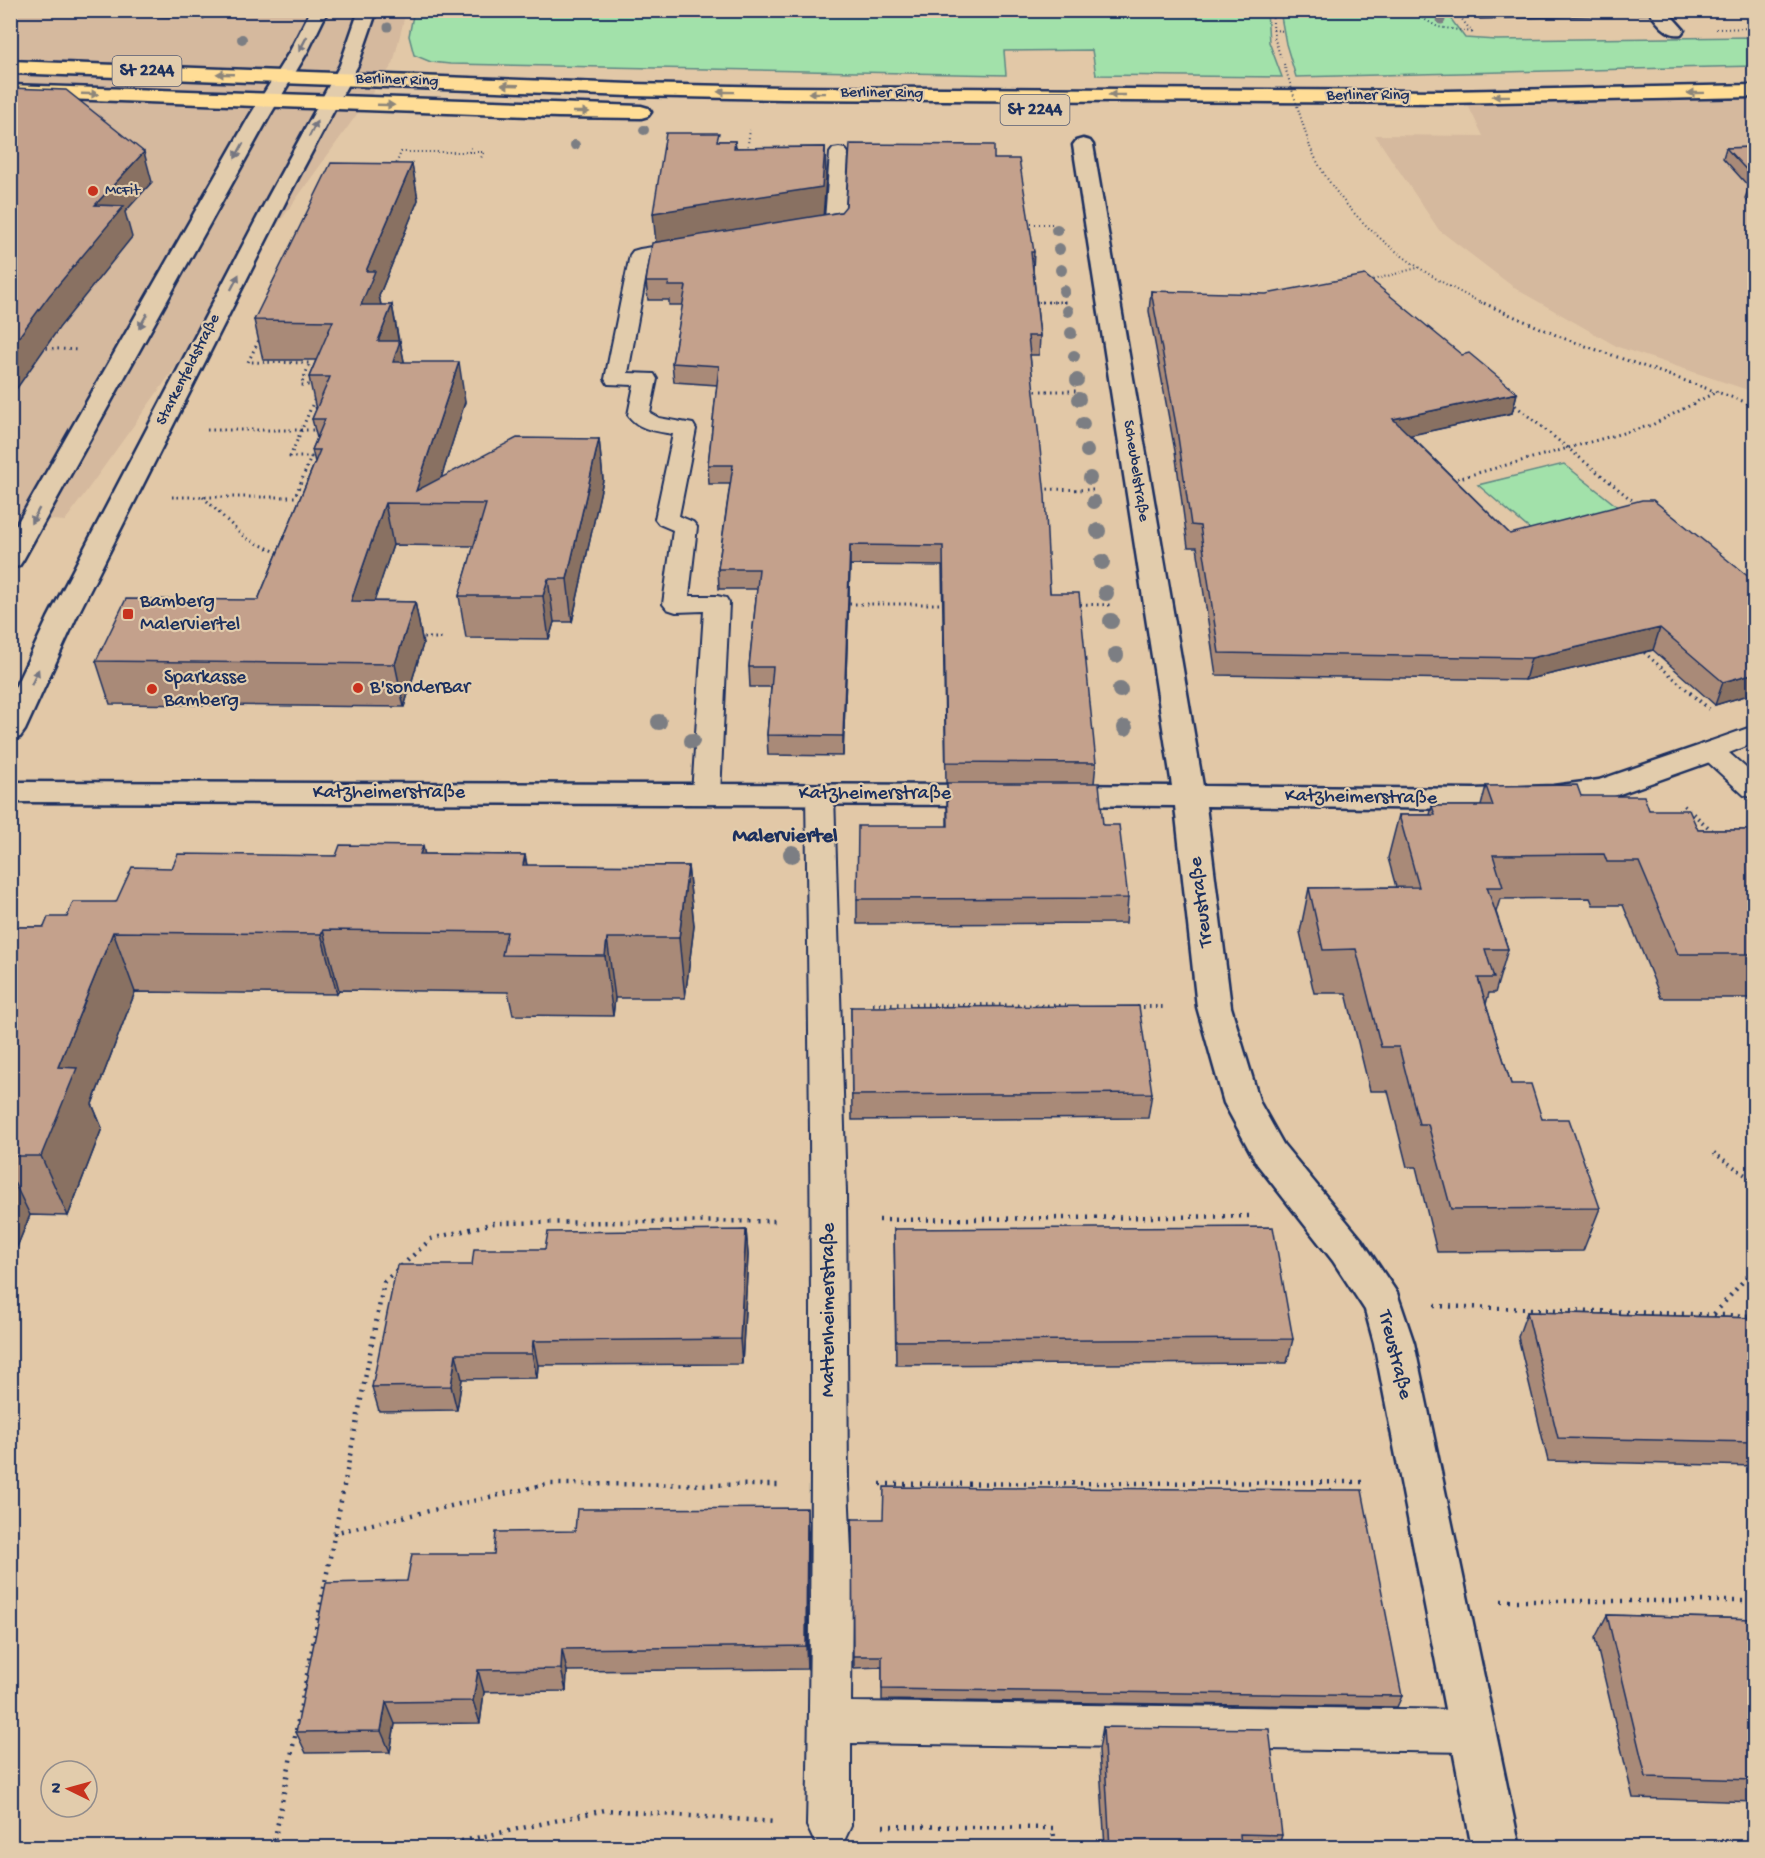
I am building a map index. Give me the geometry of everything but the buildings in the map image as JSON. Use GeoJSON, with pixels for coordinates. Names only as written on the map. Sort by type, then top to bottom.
{"type":"FeatureCollection","features":[{"type":"Feature","properties":{"kind":"main road","name":"Berliner Ring"},"geometry":{"type":"LineString","coordinates":[[10,67],[630,90],[1448,97],[1755,91]]}},
{"type":"Feature","properties":{"kind":"main road","name":"Berliner Ring"},"geometry":{"type":"LineString","coordinates":[[10,91],[558,111],[663,112]]}},
{"type":"Feature","properties":{"kind":"main road","name":"Berliner Ring"},"geometry":{"type":"LineString","coordinates":[[779,111],[1189,109],[1443,111],[1755,106]]}},
{"type":"Feature","properties":{"kind":"street"},"geometry":{"type":"LineString","coordinates":[[10,560],[320,10]]}},
{"type":"Feature","properties":{"kind":"street","name":"Starkenfeldstraße"},"geometry":{"type":"LineString","coordinates":[[10,730],[62,618],[158,429],[348,65],[368,10]]}},
{"type":"Feature","properties":{"kind":"street"},"geometry":{"type":"LineString","coordinates":[[1656,10],[1675,30]]}},
{"type":"Feature","properties":{"kind":"street","name":"Scheubelstraße"},"geometry":{"type":"LineString","coordinates":[[1083,145],[1189,795]]}},
{"type":"Feature","properties":{"kind":"street","name":"Katzheimerstraße"},"geometry":{"type":"LineString","coordinates":[[10,792],[1189,795],[1474,799],[1552,796],[1603,789],[1710,751]]}},
{"type":"Feature","properties":{"kind":"street","name":"Treustraße"},"geometry":{"type":"LineString","coordinates":[[1189,795],[1214,1007],[1242,1103],[1270,1154],[1317,1216],[1347,1250],[1383,1305],[1394,1343],[1496,1848]]}},
{"type":"Feature","properties":{"kind":"lane"},"geometry":{"type":"LineString","coordinates":[[788,231],[834,224],[839,153]]}},
{"type":"Feature","properties":{"kind":"lane"},"geometry":{"type":"LineString","coordinates":[[706,794],[717,603],[676,604],[685,527],[667,519],[685,429],[653,424],[639,415],[646,379],[616,379],[640,255],[709,244]]}},
{"type":"Feature","properties":{"kind":"lane"},"geometry":{"type":"LineString","coordinates":[[1710,751],[1749,737]]}},
{"type":"Feature","properties":{"kind":"lane"},"geometry":{"type":"LineString","coordinates":[[1710,751],[1755,789]]}},
{"type":"Feature","properties":{"kind":"lane","name":"Mattenheimerstraße"},"geometry":{"type":"LineString","coordinates":[[820,794],[829,1221],[832,1722],[829,1826]]}},
{"type":"Feature","properties":{"kind":"lane"},"geometry":{"type":"LineString","coordinates":[[832,1722],[1473,1731]]}},
{"type":"Feature","properties":{"kind":"path"},"geometry":{"type":"LineString","coordinates":[[1272,10],[1273,30],[1310,147],[1333,192],[1345,206],[1417,268],[1496,312],[1563,340],[1755,405]]}},
{"type":"Feature","properties":{"kind":"path"},"geometry":{"type":"LineString","coordinates":[[1408,10],[1415,16],[1443,29],[1473,33],[1455,10]]}},
{"type":"Feature","properties":{"kind":"path"},"geometry":{"type":"LineString","coordinates":[[1273,30],[1284,31]]}},
{"type":"Feature","properties":{"kind":"path"},"geometry":{"type":"LineString","coordinates":[[747,150],[750,125]]}},
{"type":"Feature","properties":{"kind":"path"},"geometry":{"type":"LineString","coordinates":[[470,152],[472,146],[482,146]]}},
{"type":"Feature","properties":{"kind":"path"},"geometry":{"type":"LineString","coordinates":[[393,170],[401,152],[484,153],[481,158]]}},
{"type":"Feature","properties":{"kind":"path"},"geometry":{"type":"LineString","coordinates":[[1024,224],[1095,224]]}},
{"type":"Feature","properties":{"kind":"path"},"geometry":{"type":"LineString","coordinates":[[1367,281],[1417,268]]}},
{"type":"Feature","properties":{"kind":"path"},"geometry":{"type":"LineString","coordinates":[[1024,303],[1108,302]]}},
{"type":"Feature","properties":{"kind":"path"},"geometry":{"type":"LineString","coordinates":[[264,330],[249,362],[310,363],[301,385],[321,385],[290,457],[311,457],[295,497]]}},
{"type":"Feature","properties":{"kind":"path"},"geometry":{"type":"LineString","coordinates":[[33,348],[125,353]]}},
{"type":"Feature","properties":{"kind":"path"},"geometry":{"type":"LineString","coordinates":[[1027,391],[1122,391]]}},
{"type":"Feature","properties":{"kind":"path"},"geometry":{"type":"LineString","coordinates":[[1459,489],[1450,481],[1571,449],[1652,424],[1718,391]]}},
{"type":"Feature","properties":{"kind":"path"},"geometry":{"type":"LineString","coordinates":[[1505,398],[1644,510]]}},
{"type":"Feature","properties":{"kind":"path"},"geometry":{"type":"LineString","coordinates":[[158,429],[324,430]]}},
{"type":"Feature","properties":{"kind":"path"},"geometry":{"type":"LineString","coordinates":[[1034,489],[1138,490]]}},
{"type":"Feature","properties":{"kind":"path"},"geometry":{"type":"LineString","coordinates":[[124,496],[306,497]]}},
{"type":"Feature","properties":{"kind":"path"},"geometry":{"type":"LineString","coordinates":[[202,497],[245,538],[284,555]]}},
{"type":"Feature","properties":{"kind":"path"},"geometry":{"type":"LineString","coordinates":[[834,604],[952,604]]}},
{"type":"Feature","properties":{"kind":"path"},"geometry":{"type":"LineString","coordinates":[[1066,604],[1157,605]]}},
{"type":"Feature","properties":{"kind":"path"},"geometry":{"type":"LineString","coordinates":[[406,638],[442,638]]}},
{"type":"Feature","properties":{"kind":"path"},"geometry":{"type":"LineString","coordinates":[[1636,645],[1749,737]]}},
{"type":"Feature","properties":{"kind":"path"},"geometry":{"type":"LineString","coordinates":[[1647,775],[1719,836]]}},
{"type":"Feature","properties":{"kind":"path"},"geometry":{"type":"LineString","coordinates":[[825,1004],[1072,1006]]}},
{"type":"Feature","properties":{"kind":"path"},"geometry":{"type":"LineString","coordinates":[[1131,1007],[1214,1007]]}},
{"type":"Feature","properties":{"kind":"path"},"geometry":{"type":"LineString","coordinates":[[1714,1153],[1755,1181]]}},
{"type":"Feature","properties":{"kind":"path"},"geometry":{"type":"LineString","coordinates":[[829,1221],[1317,1216]]}},
{"type":"Feature","properties":{"kind":"path"},"geometry":{"type":"LineString","coordinates":[[273,1848],[384,1282],[431,1239],[494,1223],[752,1221]]}},
{"type":"Feature","properties":{"kind":"path"},"geometry":{"type":"LineString","coordinates":[[1714,1315],[1755,1269]]}},
{"type":"Feature","properties":{"kind":"path"},"geometry":{"type":"LineString","coordinates":[[1383,1305],[1755,1316]]}},
{"type":"Feature","properties":{"kind":"path"},"geometry":{"type":"LineString","coordinates":[[333,1533],[547,1484],[829,1485],[1422,1481]]}},
{"type":"Feature","properties":{"kind":"path"},"geometry":{"type":"LineString","coordinates":[[1446,1601],[1755,1601]]}},
{"type":"Feature","properties":{"kind":"path"},"geometry":{"type":"LineString","coordinates":[[430,1848],[605,1810],[829,1826],[1053,1828],[1055,1848]]}},
{"type":"Feature","properties":{"kind":"shaded area"},"geometry":{"type":"Polygon","coordinates":[[[10,11],[406,11],[393,64],[65,521],[11,517],[10,11]]]}},
{"type":"Feature","properties":{"kind":"shaded area"},"geometry":{"type":"Polygon","coordinates":[[[1754,84],[1754,392],[1618,347],[1516,289],[1439,230],[1375,135],[1483,136],[1462,93],[1754,84]]]}},
{"type":"Feature","properties":{"kind":"green space"},"geometry":{"type":"Polygon","coordinates":[[[414,10],[1267,11],[1269,42],[1282,77],[1096,75],[1092,50],[1004,51],[1006,75],[450,64],[431,62],[414,55],[409,36],[414,10]]]}},
{"type":"Feature","properties":{"kind":"green space"},"geometry":{"type":"Polygon","coordinates":[[[1280,11],[1445,11],[1465,38],[1496,40],[1754,37],[1754,66],[1296,77],[1286,44],[1280,11]]]}},
{"type":"Feature","properties":{"kind":"green space"},"geometry":{"type":"Polygon","coordinates":[[[1564,464],[1628,515],[1540,538],[1478,485],[1564,464]]]}},
{"type":"Feature","properties":{"kind":"place","name":"McFit"},"geometry":{"type":"Point","coordinates":[93,191]}},
{"type":"Feature","properties":{"kind":"place","name":"Bamberg Malerviertel"},"geometry":{"type":"Point","coordinates":[128,614]}},
{"type":"Feature","properties":{"kind":"place","name":"B'sonderBar"},"geometry":{"type":"Point","coordinates":[358,688]}},
{"type":"Feature","properties":{"kind":"place","name":"Sparkasse Bamberg"},"geometry":{"type":"Point","coordinates":[152,689]}},
{"type":"Feature","properties":{"kind":"district","name":"Malerviertel"},"geometry":{"type":"Point","coordinates":[785,837]}}]}
